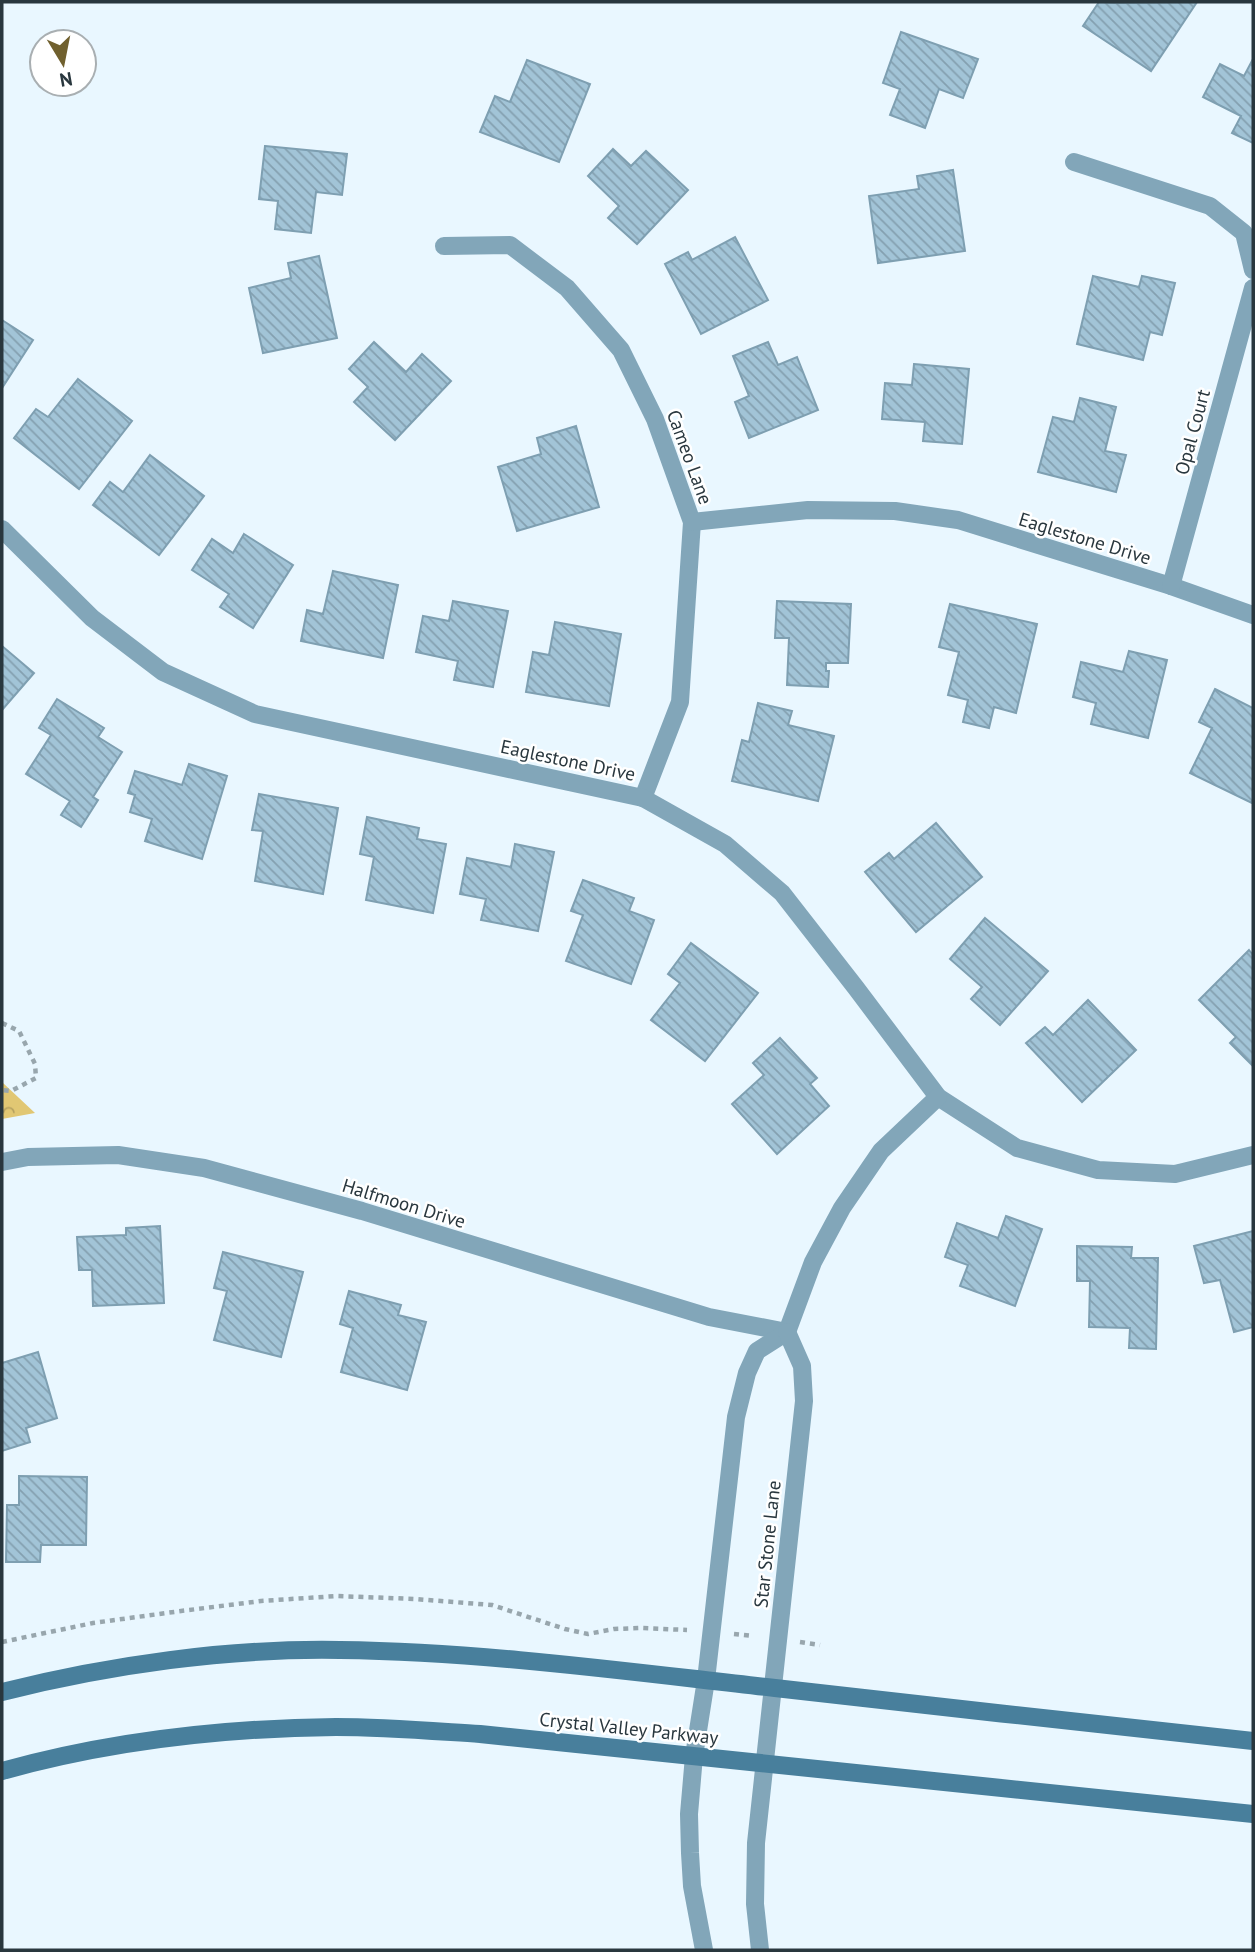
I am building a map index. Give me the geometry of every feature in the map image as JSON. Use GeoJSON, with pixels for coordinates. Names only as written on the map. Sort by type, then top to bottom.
{"type":"FeatureCollection","features":[{"type":"Feature","properties":{"kind":"main road"},"geometry":{"type":"LineString","coordinates":[[2,1692],[94,1672],[174,1660],[337,1650],[413,1652],[706,1680],[1253,1741]]}},
{"type":"Feature","properties":{"kind":"main road","name":"Crystal Valley Parkway"},"geometry":{"type":"LineString","coordinates":[[2,1771],[107,1747],[183,1736],[262,1729],[408,1729],[480,1734],[1253,1814]]}},
{"type":"Feature","properties":{"kind":"street"},"geometry":{"type":"LineString","coordinates":[[1074,162],[1210,206],[1244,233],[1253,270]]}},
{"type":"Feature","properties":{"kind":"street","name":"Cameo Lane"},"geometry":{"type":"LineString","coordinates":[[444,246],[510,245],[567,288],[621,350],[655,419],[692,522],[680,702],[643,798]]}},
{"type":"Feature","properties":{"kind":"street","name":"Opal Court"},"geometry":{"type":"LineString","coordinates":[[1171,586],[1253,288]]}},
{"type":"Feature","properties":{"kind":"street","name":"Eaglestone Drive"},"geometry":{"type":"LineString","coordinates":[[692,522],[808,510],[895,511],[958,520],[1171,586],[1253,615]]}},
{"type":"Feature","properties":{"kind":"street","name":"Eaglestone Drive"},"geometry":{"type":"LineString","coordinates":[[2,529],[92,618],[163,672],[255,714],[643,798],[725,844],[782,894],[938,1097],[1017,1148],[1098,1171],[1175,1174],[1253,1155]]}},
{"type":"Feature","properties":{"kind":"street"},"geometry":{"type":"LineString","coordinates":[[704,1950],[692,1886],[690,1853],[694,1756],[706,1680],[736,1417],[747,1373],[757,1351],[787,1332],[813,1262],[842,1208],[881,1151],[938,1097]]}},
{"type":"Feature","properties":{"kind":"street","name":"Halfmoon Drive"},"geometry":{"type":"LineString","coordinates":[[2,1162],[28,1157],[118,1154],[204,1168],[362,1211],[709,1317],[787,1332]]}},
{"type":"Feature","properties":{"kind":"street","name":"Star Stone Lane"},"geometry":{"type":"LineString","coordinates":[[760,1950],[755,1904],[756,1843],[804,1401],[802,1366],[787,1332]]}},
{"type":"Feature","properties":{"kind":"path"},"geometry":{"type":"LineString","coordinates":[[2,1023],[19,1031],[35,1063],[36,1078],[10,1091],[2,1090]]}},
{"type":"Feature","properties":{"kind":"path"},"geometry":{"type":"LineString","coordinates":[[2,1642],[93,1623],[181,1611],[261,1601],[337,1597],[492,1605],[588,1634],[641,1628],[711,1632],[820,1644]]}},
{"type":"Feature","properties":{"kind":"green space"},"geometry":{"type":"Polygon","coordinates":[[[2,1082],[35,1113],[2,1119],[2,1082]]]}},
{"type":"Feature","properties":{"kind":"building"},"geometry":{"type":"Polygon","coordinates":[[[1099,2],[1197,2],[1151,71],[1083,26],[1099,2]]]}},
{"type":"Feature","properties":{"kind":"building"},"geometry":{"type":"Polygon","coordinates":[[[901,32],[978,59],[963,98],[939,89],[925,128],[890,115],[900,89],[883,83],[901,32]]]}},
{"type":"Feature","properties":{"kind":"building"},"geometry":{"type":"Polygon","coordinates":[[[1253,59],[1253,143],[1232,133],[1241,116],[1203,97],[1220,64],[1244,76],[1253,59]]]}},
{"type":"Feature","properties":{"kind":"building"},"geometry":{"type":"Polygon","coordinates":[[[527,60],[590,84],[559,162],[480,132],[495,96],[510,102],[527,60]]]}},
{"type":"Feature","properties":{"kind":"building"},"geometry":{"type":"Polygon","coordinates":[[[265,146],[347,154],[342,195],[316,192],[311,233],[275,229],[278,201],[259,199],[265,146]]]}},
{"type":"Feature","properties":{"kind":"building"},"geometry":{"type":"Polygon","coordinates":[[[613,149],[631,166],[646,151],[688,190],[637,244],[608,218],[619,206],[588,176],[613,149]]]}},
{"type":"Feature","properties":{"kind":"building"},"geometry":{"type":"Polygon","coordinates":[[[953,170],[965,251],[878,263],[869,196],[919,189],[917,176],[953,170]]]}},
{"type":"Feature","properties":{"kind":"building"},"geometry":{"type":"Polygon","coordinates":[[[735,237],[768,300],[701,334],[665,264],[688,252],[692,260],[735,237]]]}},
{"type":"Feature","properties":{"kind":"building"},"geometry":{"type":"Polygon","coordinates":[[[319,256],[337,338],[263,353],[249,288],[291,278],[288,263],[319,256]]]}},
{"type":"Feature","properties":{"kind":"building"},"geometry":{"type":"Polygon","coordinates":[[[1093,276],[1139,287],[1142,276],[1175,283],[1162,335],[1150,332],[1143,360],[1077,344],[1093,276]]]}},
{"type":"Feature","properties":{"kind":"building"},"geometry":{"type":"Polygon","coordinates":[[[2,320],[33,340],[2,388],[2,320]]]}},
{"type":"Feature","properties":{"kind":"building"},"geometry":{"type":"Polygon","coordinates":[[[374,342],[406,372],[422,354],[451,381],[395,440],[354,402],[368,387],[349,369],[374,342]]]}},
{"type":"Feature","properties":{"kind":"building"},"geometry":{"type":"Polygon","coordinates":[[[768,342],[778,365],[797,357],[818,410],[749,438],[735,402],[749,396],[733,356],[768,342]]]}},
{"type":"Feature","properties":{"kind":"building"},"geometry":{"type":"Polygon","coordinates":[[[914,364],[969,369],[962,444],[923,441],[925,422],[882,419],[885,383],[912,385],[914,364]]]}},
{"type":"Feature","properties":{"kind":"building"},"geometry":{"type":"Polygon","coordinates":[[[78,379],[132,421],[79,489],[14,438],[36,409],[48,417],[78,379]]]}},
{"type":"Feature","properties":{"kind":"building"},"geometry":{"type":"Polygon","coordinates":[[[1080,398],[1116,407],[1105,451],[1126,455],[1116,492],[1038,472],[1053,417],[1074,422],[1080,398]]]}},
{"type":"Feature","properties":{"kind":"building"},"geometry":{"type":"Polygon","coordinates":[[[576,426],[599,507],[517,531],[498,467],[541,454],[537,438],[576,426]]]}},
{"type":"Feature","properties":{"kind":"building"},"geometry":{"type":"Polygon","coordinates":[[[150,455],[204,496],[159,555],[93,505],[110,482],[123,492],[150,455]]]}},
{"type":"Feature","properties":{"kind":"building"},"geometry":{"type":"Polygon","coordinates":[[[244,534],[293,565],[253,628],[220,607],[229,594],[192,570],[212,539],[233,553],[244,534]]]}},
{"type":"Feature","properties":{"kind":"building"},"geometry":{"type":"Polygon","coordinates":[[[333,571],[398,585],[383,658],[301,641],[307,610],[323,614],[333,571]]]}},
{"type":"Feature","properties":{"kind":"building"},"geometry":{"type":"Polygon","coordinates":[[[453,601],[508,611],[493,687],[454,680],[458,661],[416,652],[423,616],[449,621],[453,601]]]}},
{"type":"Feature","properties":{"kind":"building"},"geometry":{"type":"Polygon","coordinates":[[[777,601],[851,604],[848,663],[826,663],[826,671],[829,671],[828,687],[787,685],[789,638],[775,638],[777,601]]]}},
{"type":"Feature","properties":{"kind":"building"},"geometry":{"type":"Polygon","coordinates":[[[950,604],[1037,624],[1016,713],[994,707],[989,728],[963,722],[968,700],[948,695],[959,652],[939,647],[950,604]]]}},
{"type":"Feature","properties":{"kind":"building"},"geometry":{"type":"Polygon","coordinates":[[[555,622],[621,634],[609,706],[526,692],[533,652],[549,655],[555,622]]]}},
{"type":"Feature","properties":{"kind":"building"},"geometry":{"type":"Polygon","coordinates":[[[2,646],[34,673],[2,710],[2,646]]]}},
{"type":"Feature","properties":{"kind":"building"},"geometry":{"type":"Polygon","coordinates":[[[1129,651],[1167,660],[1148,738],[1091,724],[1096,703],[1073,697],[1081,662],[1123,672],[1129,651]]]}},
{"type":"Feature","properties":{"kind":"building"},"geometry":{"type":"Polygon","coordinates":[[[1215,689],[1253,708],[1252,803],[1190,773],[1212,728],[1199,722],[1215,689]]]}},
{"type":"Feature","properties":{"kind":"building"},"geometry":{"type":"Polygon","coordinates":[[[57,699],[104,728],[98,737],[122,752],[93,797],[98,800],[81,827],[61,815],[70,801],[26,774],[51,735],[39,728],[57,699]]]}},
{"type":"Feature","properties":{"kind":"building"},"geometry":{"type":"Polygon","coordinates":[[[758,703],[792,711],[788,725],[834,736],[818,801],[732,781],[742,740],[749,742],[758,703]]]}},
{"type":"Feature","properties":{"kind":"building"},"geometry":{"type":"Polygon","coordinates":[[[189,764],[227,776],[202,859],[145,841],[152,819],[130,812],[135,795],[128,793],[135,771],[182,785],[189,764]]]}},
{"type":"Feature","properties":{"kind":"building"},"geometry":{"type":"Polygon","coordinates":[[[259,794],[338,808],[323,894],[255,881],[263,831],[252,830],[259,794]]]}},
{"type":"Feature","properties":{"kind":"building"},"geometry":{"type":"Polygon","coordinates":[[[367,817],[419,828],[417,839],[446,844],[433,913],[366,900],[374,857],[360,854],[367,817]]]}},
{"type":"Feature","properties":{"kind":"building"},"geometry":{"type":"Polygon","coordinates":[[[936,823],[982,877],[916,932],[865,872],[889,853],[894,859],[936,823]]]}},
{"type":"Feature","properties":{"kind":"building"},"geometry":{"type":"Polygon","coordinates":[[[515,844],[554,852],[538,931],[481,920],[486,899],[460,894],[467,858],[511,867],[515,844]]]}},
{"type":"Feature","properties":{"kind":"building"},"geometry":{"type":"Polygon","coordinates":[[[583,880],[634,898],[629,911],[654,920],[631,984],[566,961],[583,915],[571,911],[583,880]]]}},
{"type":"Feature","properties":{"kind":"building"},"geometry":{"type":"Polygon","coordinates":[[[985,918],[1048,971],[1000,1025],[971,999],[982,987],[950,959],[985,918]]]}},
{"type":"Feature","properties":{"kind":"building"},"geometry":{"type":"Polygon","coordinates":[[[691,943],[758,993],[705,1061],[651,1020],[680,983],[668,974],[691,943]]]}},
{"type":"Feature","properties":{"kind":"building"},"geometry":{"type":"Polygon","coordinates":[[[1249,950],[1253,955],[1253,1066],[1230,1043],[1236,1037],[1199,1000],[1249,950]]]}},
{"type":"Feature","properties":{"kind":"building"},"geometry":{"type":"Polygon","coordinates":[[[1088,1000],[1136,1050],[1082,1102],[1026,1043],[1045,1027],[1053,1035],[1088,1000]]]}},
{"type":"Feature","properties":{"kind":"building"},"geometry":{"type":"Polygon","coordinates":[[[780,1038],[817,1078],[810,1084],[829,1106],[777,1154],[732,1104],[764,1075],[753,1063],[780,1038]]]}},
{"type":"Feature","properties":{"kind":"building"},"geometry":{"type":"Polygon","coordinates":[[[1006,1216],[1042,1229],[1015,1306],[960,1286],[968,1265],[945,1257],[957,1223],[998,1238],[1006,1216]]]}},
{"type":"Feature","properties":{"kind":"building"},"geometry":{"type":"Polygon","coordinates":[[[160,1226],[164,1303],[93,1306],[92,1270],[79,1270],[77,1237],[126,1235],[126,1228],[160,1226]]]}},
{"type":"Feature","properties":{"kind":"building"},"geometry":{"type":"Polygon","coordinates":[[[1253,1231],[1253,1327],[1234,1332],[1220,1280],[1204,1283],[1194,1246],[1253,1231]]]}},
{"type":"Feature","properties":{"kind":"building"},"geometry":{"type":"Polygon","coordinates":[[[1077,1246],[1132,1247],[1131,1258],[1158,1258],[1156,1349],[1129,1348],[1130,1328],[1089,1327],[1090,1281],[1077,1281],[1077,1246]]]}},
{"type":"Feature","properties":{"kind":"building"},"geometry":{"type":"Polygon","coordinates":[[[223,1252],[303,1272],[281,1357],[214,1340],[227,1291],[214,1288],[223,1252]]]}},
{"type":"Feature","properties":{"kind":"building"},"geometry":{"type":"Polygon","coordinates":[[[349,1291],[401,1305],[398,1315],[426,1322],[407,1390],[341,1372],[353,1328],[340,1324],[349,1291]]]}},
{"type":"Feature","properties":{"kind":"building"},"geometry":{"type":"Polygon","coordinates":[[[38,1352],[57,1418],[26,1428],[30,1442],[2,1451],[2,1363],[38,1352]]]}},
{"type":"Feature","properties":{"kind":"building"},"geometry":{"type":"Polygon","coordinates":[[[19,1476],[87,1477],[86,1545],[41,1545],[40,1562],[6,1562],[7,1505],[19,1505],[19,1476]]]}}]}
